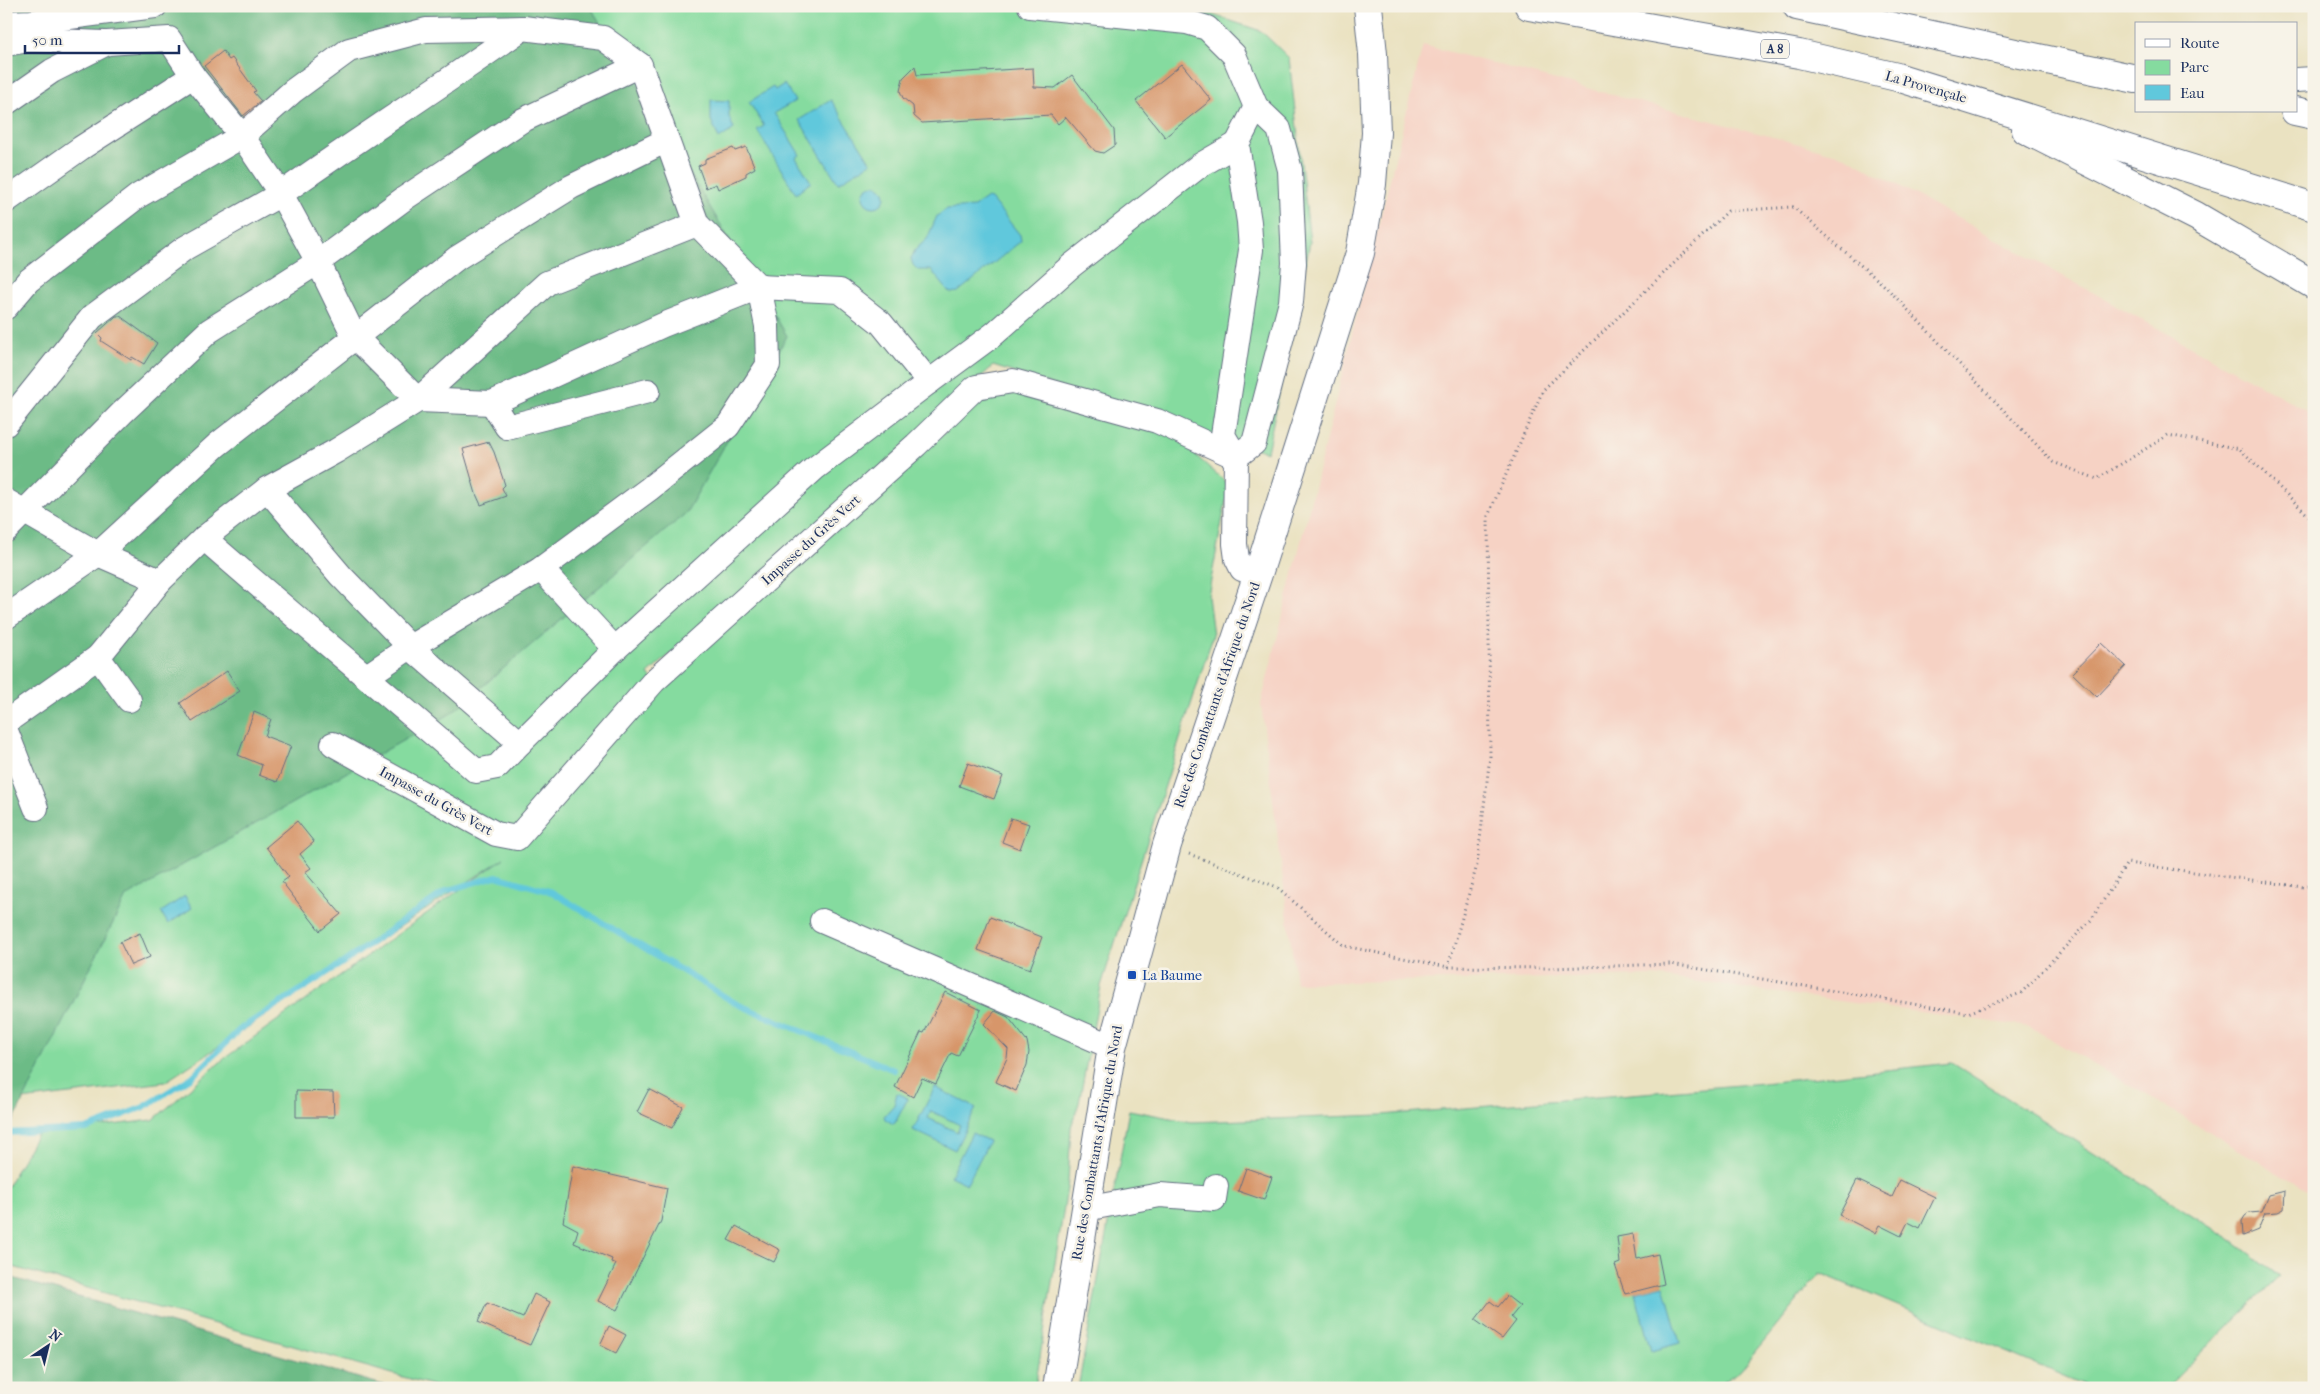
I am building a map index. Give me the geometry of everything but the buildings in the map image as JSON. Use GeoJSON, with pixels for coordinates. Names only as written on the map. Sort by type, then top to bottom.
{"type":"FeatureCollection","features":[{"type":"Feature","properties":{"kind":"main road","name":"Rue des Combattants d'Afrique du Nord"},"geometry":{"type":"LineString","coordinates":[[1057,1388],[1084,1209],[1112,1047],[1167,845],[1258,574],[1360,253],[1372,184],[1376,133],[1373,54],[1368,6]]}},
{"type":"Feature","properties":{"kind":"main road","name":"La Provençale"},"geometry":{"type":"LineString","coordinates":[[1529,6],[1799,54],[1954,94],[2314,207]]}},
{"type":"Feature","properties":{"kind":"main road"},"geometry":{"type":"LineString","coordinates":[[1797,6],[2135,79]]}},
{"type":"Feature","properties":{"kind":"main road"},"geometry":{"type":"LineString","coordinates":[[1954,94],[2196,216],[2314,285]]}},
{"type":"Feature","properties":{"kind":"main road"},"geometry":{"type":"LineString","coordinates":[[2298,112],[2314,115]]}},
{"type":"Feature","properties":{"kind":"street"},"geometry":{"type":"LineString","coordinates":[[6,23],[31,22],[154,6]]}},
{"type":"Feature","properties":{"kind":"street"},"geometry":{"type":"LineString","coordinates":[[1030,6],[1187,22],[1207,28],[1234,55],[1256,107],[1279,129],[1290,170],[1294,263],[1291,302],[1254,443],[1236,457]]}},
{"type":"Feature","properties":{"kind":"street"},"geometry":{"type":"LineString","coordinates":[[6,424],[92,317],[185,248],[281,194],[358,138],[443,85],[523,28]]}},
{"type":"Feature","properties":{"kind":"street"},"geometry":{"type":"LineString","coordinates":[[6,307],[28,281],[138,196],[242,136],[293,91],[349,50],[426,30],[523,28],[603,38],[640,65],[697,224],[758,287],[767,326],[768,365],[728,426],[649,489],[541,569],[410,647],[367,676]]}},
{"type":"Feature","properties":{"kind":"street"},"geometry":{"type":"LineString","coordinates":[[6,44],[29,40],[107,43],[169,40],[193,76],[242,136],[281,194],[318,262],[354,336],[418,400],[492,403],[663,325],[758,287],[840,291],[881,323],[929,382]]}},
{"type":"Feature","properties":{"kind":"street"},"geometry":{"type":"LineString","coordinates":[[6,103],[52,71],[107,43]]}},
{"type":"Feature","properties":{"kind":"street"},"geometry":{"type":"LineString","coordinates":[[6,530],[15,507],[122,413],[208,331],[318,262],[405,198],[522,121],[640,65]]}},
{"type":"Feature","properties":{"kind":"street"},"geometry":{"type":"LineString","coordinates":[[6,201],[81,148],[193,76]]}},
{"type":"Feature","properties":{"kind":"street"},"geometry":{"type":"LineString","coordinates":[[2298,80],[2314,80]]}},
{"type":"Feature","properties":{"kind":"street"},"geometry":{"type":"LineString","coordinates":[[204,538],[274,600],[367,676],[476,771],[497,767],[615,649],[814,469],[994,334],[1071,266],[1198,166],[1237,144],[1256,107]]}},
{"type":"Feature","properties":{"kind":"street"},"geometry":{"type":"LineString","coordinates":[[6,616],[98,554],[217,446],[354,336],[457,258],[571,187],[667,140]]}},
{"type":"Feature","properties":{"kind":"street"},"geometry":{"type":"LineString","coordinates":[[1237,144],[1249,222],[1251,250],[1223,435],[1236,457],[1235,544],[1237,560],[1242,569],[1258,574]]}},
{"type":"Feature","properties":{"kind":"street"},"geometry":{"type":"LineString","coordinates":[[6,722],[98,657],[160,581],[204,538],[267,488],[336,451],[418,400],[546,283],[697,224]]}},
{"type":"Feature","properties":{"kind":"street","name":"Impasse du Grès Vert"},"geometry":{"type":"LineString","coordinates":[[333,744],[496,834],[517,838],[654,681],[916,445],[976,388],[1013,381],[1157,421],[1236,457]]}},
{"type":"Feature","properties":{"kind":"street"},"geometry":{"type":"LineString","coordinates":[[492,403],[507,426],[648,391]]}},
{"type":"Feature","properties":{"kind":"street"},"geometry":{"type":"LineString","coordinates":[[267,488],[341,576],[410,647],[520,743]]}},
{"type":"Feature","properties":{"kind":"street"},"geometry":{"type":"LineString","coordinates":[[15,507],[98,554],[160,581]]}},
{"type":"Feature","properties":{"kind":"street"},"geometry":{"type":"LineString","coordinates":[[541,569],[615,649]]}},
{"type":"Feature","properties":{"kind":"street"},"geometry":{"type":"LineString","coordinates":[[98,657],[129,700]]}},
{"type":"Feature","properties":{"kind":"street"},"geometry":{"type":"LineString","coordinates":[[6,731],[36,808]]}},
{"type":"Feature","properties":{"kind":"street"},"geometry":{"type":"LineString","coordinates":[[822,921],[1112,1047]]}},
{"type":"Feature","properties":{"kind":"street"},"geometry":{"type":"LineString","coordinates":[[1084,1209],[1160,1195],[1214,1198],[1216,1186]]}},
{"type":"Feature","properties":{"kind":"path"},"geometry":{"type":"LineString","coordinates":[[1448,967],[1478,865],[1490,756],[1488,516],[1543,390],[1728,211],[1794,207],[1886,287],[2053,462],[2097,479],[2168,436],[2240,449],[2314,521]]}},
{"type":"Feature","properties":{"kind":"path"},"geometry":{"type":"LineString","coordinates":[[1167,845],[1277,887],[1344,946],[1448,967],[1550,968],[1671,964],[1968,1013],[2021,993],[2091,920],[2127,863],[2303,887],[2314,885]]}},
{"type":"Feature","properties":{"kind":"shaded area"},"geometry":{"type":"Polygon","coordinates":[[[1423,45],[1845,156],[2306,410],[2314,424],[2314,1194],[2030,1027],[1654,976],[1296,983],[1261,704],[1423,45]]]}},
{"type":"Feature","properties":{"kind":"green space"},"geometry":{"type":"Polygon","coordinates":[[[6,6],[590,6],[787,336],[686,513],[450,714],[126,897],[6,1135],[6,6]]]}},
{"type":"Feature","properties":{"kind":"green space"},"geometry":{"type":"Polygon","coordinates":[[[286,6],[1107,6],[1213,15],[1261,31],[1289,58],[1310,242],[1267,452],[993,366],[648,674],[658,688],[981,400],[1006,389],[1166,429],[1229,485],[1208,596],[1213,635],[1101,986],[1079,1103],[1071,1127],[1068,1182],[1035,1388],[442,1388],[6,1265],[6,1189],[37,1134],[153,1120],[225,1058],[504,858],[165,1082],[6,1102],[286,6]]]}},
{"type":"Feature","properties":{"kind":"green space"},"geometry":{"type":"Polygon","coordinates":[[[1952,1063],[2230,1239],[2279,1276],[2166,1388],[2092,1388],[1820,1273],[1740,1371],[1715,1388],[1078,1388],[1129,1110],[1191,1122],[1382,1115],[1763,1083],[1952,1063]]]}},
{"type":"Feature","properties":{"kind":"green space"},"geometry":{"type":"Polygon","coordinates":[[[6,1276],[393,1388],[6,1388],[6,1276]]]}},
{"type":"Feature","properties":{"kind":"water"},"geometry":{"type":"Polygon","coordinates":[[[784,84],[795,101],[774,113],[800,155],[796,158],[811,182],[796,194],[757,130],[764,126],[749,102],[773,87],[775,90],[784,84]]]}},
{"type":"Feature","properties":{"kind":"water"},"geometry":{"type":"Polygon","coordinates":[[[711,100],[729,101],[729,117],[734,129],[719,139],[711,120],[711,100]]]}},
{"type":"Feature","properties":{"kind":"water"},"geometry":{"type":"Polygon","coordinates":[[[831,100],[871,163],[838,183],[799,120],[831,100]]]}},
{"type":"Feature","properties":{"kind":"water"},"geometry":{"type":"Polygon","coordinates":[[[874,185],[882,188],[885,196],[882,204],[874,207],[866,204],[863,196],[866,188],[874,185]]]}},
{"type":"Feature","properties":{"kind":"water"},"geometry":{"type":"Polygon","coordinates":[[[987,198],[991,199],[1020,235],[1021,241],[958,292],[950,293],[931,270],[918,270],[913,265],[911,259],[915,250],[927,239],[937,216],[947,209],[974,207],[987,198]]]}},
{"type":"Feature","properties":{"kind":"water"},"geometry":{"type":"Polygon","coordinates":[[[185,896],[192,908],[168,924],[161,912],[185,896]]]}},
{"type":"Feature","properties":{"kind":"water"},"geometry":{"type":"Polygon","coordinates":[[[935,1087],[976,1108],[955,1150],[913,1130],[935,1087]],[[931,1111],[928,1118],[957,1132],[960,1125],[931,1111]]]}},
{"type":"Feature","properties":{"kind":"water"},"geometry":{"type":"Polygon","coordinates":[[[897,1093],[906,1097],[907,1100],[893,1124],[885,1119],[884,1116],[894,1105],[897,1093]]]}},
{"type":"Feature","properties":{"kind":"water"},"geometry":{"type":"Polygon","coordinates":[[[972,1133],[989,1141],[967,1184],[950,1176],[972,1133]]]}},
{"type":"Feature","properties":{"kind":"water"},"geometry":{"type":"Polygon","coordinates":[[[1664,1285],[1680,1343],[1651,1351],[1635,1292],[1664,1285]]]}},
{"type":"Feature","properties":{"kind":"waterway"},"geometry":{"type":"LineString","coordinates":[[6,1133],[86,1129],[144,1107],[192,1077],[240,1029],[344,962],[446,891],[496,876],[552,892],[737,1004],[894,1070]]}},
{"type":"Feature","properties":{"kind":"place","name":"La Baume"},"geometry":{"type":"Point","coordinates":[1132,975]}}]}
